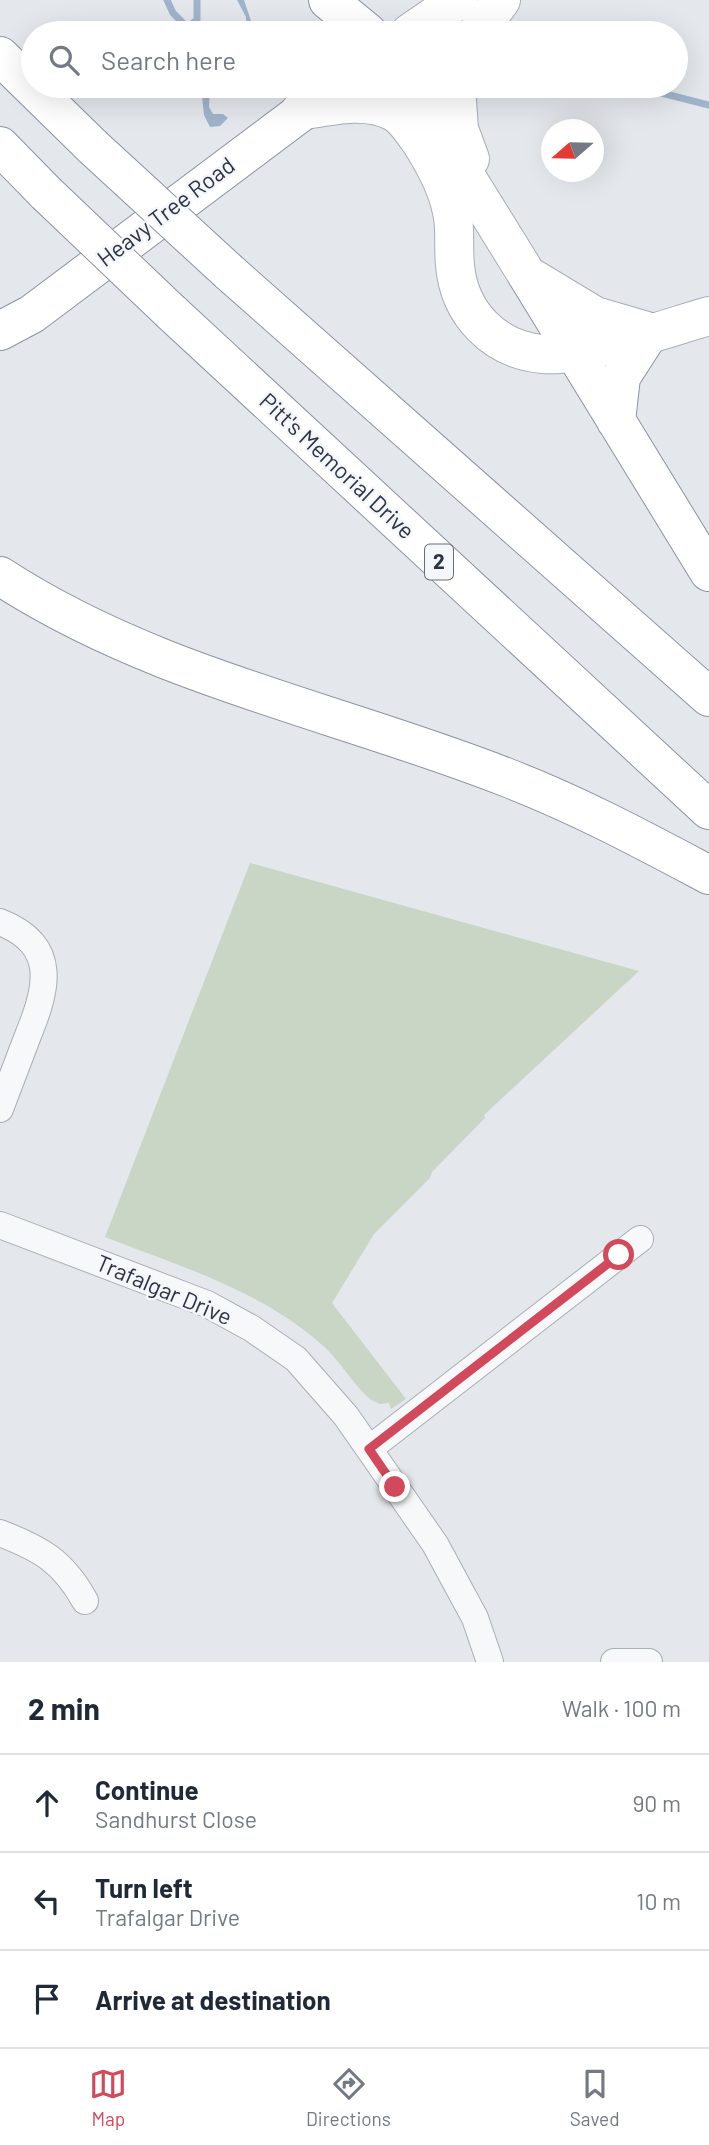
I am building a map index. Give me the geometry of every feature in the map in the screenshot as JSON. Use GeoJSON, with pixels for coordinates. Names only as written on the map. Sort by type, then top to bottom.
{"type":"FeatureCollection","features":[{"type":"Feature","properties":{"kind":"main road"},"geometry":{"type":"LineString","coordinates":[[328,0],[353,21]]}},
{"type":"Feature","properties":{"kind":"main road"},"geometry":{"type":"LineString","coordinates":[[359,0],[374,0]]}},
{"type":"Feature","properties":{"kind":"main road"},"geometry":{"type":"LineString","coordinates":[[428,21],[458,0]]}},
{"type":"Feature","properties":{"kind":"main road"},"geometry":{"type":"LineString","coordinates":[[486,21],[501,0]]}},
{"type":"Feature","properties":{"kind":"main road"},"geometry":{"type":"LineString","coordinates":[[0,56],[21,77]]}},
{"type":"Feature","properties":{"kind":"main road"},"geometry":{"type":"LineString","coordinates":[[43,98],[229,272],[709,697]]}},
{"type":"Feature","properties":{"kind":"main road","name":"Heavy Tree Road"},"geometry":{"type":"LineString","coordinates":[[0,357],[16,323],[319,98]]}},
{"type":"Feature","properties":{"kind":"main road"},"geometry":{"type":"LineString","coordinates":[[418,98],[709,572]]}},
{"type":"Feature","properties":{"kind":"main road"},"geometry":{"type":"LineString","coordinates":[[457,98],[459,129],[487,207]]}},
{"type":"Feature","properties":{"kind":"main road","name":"Heavy Tree Road"},"geometry":{"type":"LineString","coordinates":[[300,111],[355,103],[395,112],[415,134],[430,159],[453,212],[456,277],[466,309],[489,333],[519,350],[545,354],[574,352],[709,316]]}},
{"type":"Feature","properties":{"kind":"main road","name":"Pitt's Memorial Drive"},"geometry":{"type":"LineString","coordinates":[[0,146],[171,312],[709,810]]}},
{"type":"Feature","properties":{"kind":"main road"},"geometry":{"type":"LineString","coordinates":[[527,275],[595,316],[650,332],[621,377],[616,421]]}},
{"type":"Feature","properties":{"kind":"main road"},"geometry":{"type":"LineString","coordinates":[[0,576],[68,617],[131,646],[230,685],[509,778],[609,822],[709,875]]}},
{"type":"Feature","properties":{"kind":"street"},"geometry":{"type":"LineString","coordinates":[[0,922],[17,930],[36,947],[45,986],[0,1108]]}},
{"type":"Feature","properties":{"kind":"street","name":"Trafalgar Drive"},"geometry":{"type":"LineString","coordinates":[[0,1225],[206,1304],[251,1328],[296,1359],[369,1449],[452,1572],[475,1618],[490,1662]]}},
{"type":"Feature","properties":{"kind":"street"},"geometry":{"type":"LineString","coordinates":[[369,1449],[640,1239]]}},
{"type":"Feature","properties":{"kind":"street"},"geometry":{"type":"LineString","coordinates":[[0,1533],[49,1555],[69,1575],[85,1601]]}},
{"type":"Feature","properties":{"kind":"street"},"geometry":{"type":"LineString","coordinates":[[614,1662],[649,1662]]}},
{"type":"Feature","properties":{"kind":"green space"},"geometry":{"type":"Polygon","coordinates":[[[250,863],[639,971],[484,1115],[485,1118],[432,1172],[430,1178],[374,1234],[332,1303],[406,1399],[391,1409],[389,1403],[380,1404],[371,1400],[321,1344],[272,1309],[218,1281],[105,1237],[250,863]]]}},
{"type":"Feature","properties":{"kind":"water"},"geometry":{"type":"Polygon","coordinates":[[[237,0],[244,0],[251,21],[246,21],[237,0]]]}},
{"type":"Feature","properties":{"kind":"water"},"geometry":{"type":"Polygon","coordinates":[[[202,98],[209,98],[209,107],[213,114],[223,114],[228,118],[220,126],[210,127],[204,115],[202,98]]]}},
{"type":"Feature","properties":{"kind":"waterway"},"geometry":{"type":"LineString","coordinates":[[167,0],[173,13],[181,21]]}},
{"type":"Feature","properties":{"kind":"waterway"},"geometry":{"type":"LineString","coordinates":[[196,21],[197,0]]}},
{"type":"Feature","properties":{"kind":"waterway"},"geometry":{"type":"LineString","coordinates":[[681,98],[709,105]]}},
{"type":"Feature","properties":{"kind":"route"},"geometry":{"type":"LineString","coordinates":[[395,1487],[369,1449],[619,1255]]}}]}
